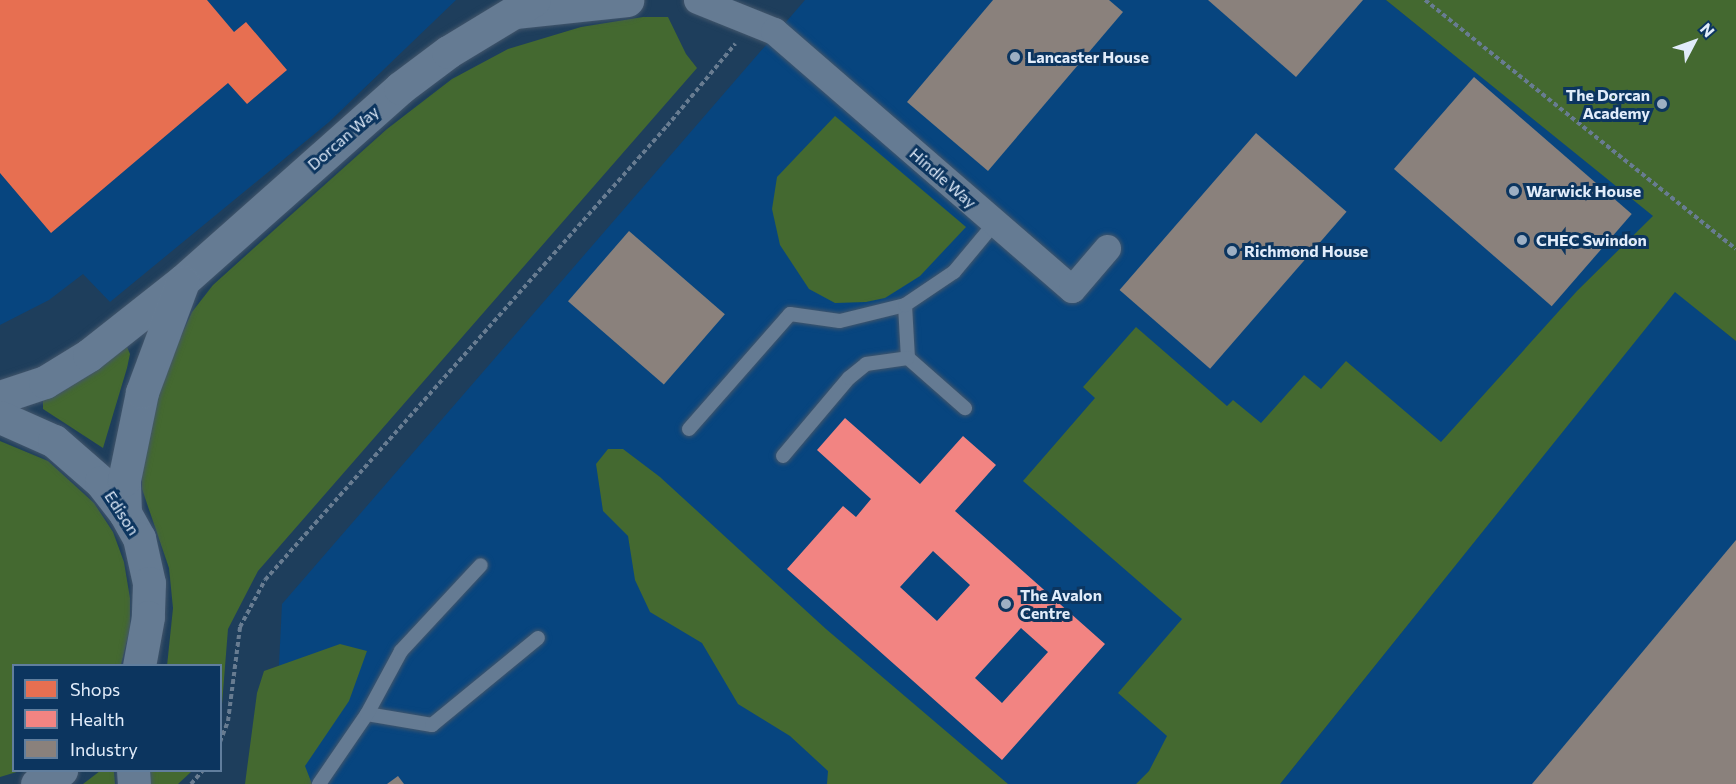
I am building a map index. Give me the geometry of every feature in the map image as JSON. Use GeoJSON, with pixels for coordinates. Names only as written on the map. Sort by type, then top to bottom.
{"type":"FeatureCollection","features":[{"type":"Feature","properties":{"kind":"main road","name":"Dorcan Way"},"geometry":{"type":"LineString","coordinates":[[0,397],[67,371],[184,280],[400,88],[448,52],[524,6],[627,0]]}},
{"type":"Feature","properties":{"kind":"main road","name":"Dorcan Way"},"geometry":{"type":"LineString","coordinates":[[125,513],[124,480],[141,392],[184,280]]}},
{"type":"Feature","properties":{"kind":"main road","name":"Edison"},"geometry":{"type":"LineString","coordinates":[[0,417],[54,441],[101,482],[125,513],[139,538],[149,583],[148,617],[139,664]]}},
{"type":"Feature","properties":{"kind":"main road"},"geometry":{"type":"LineString","coordinates":[[37,784],[59,772]]}},
{"type":"Feature","properties":{"kind":"street","name":"Hindle Way"},"geometry":{"type":"LineString","coordinates":[[697,0],[762,18],[994,224],[1072,289],[1107,248]]}},
{"type":"Feature","properties":{"kind":"lane"},"geometry":{"type":"LineString","coordinates":[[689,429],[790,314],[840,321],[905,305],[954,272],[994,224]]}},
{"type":"Feature","properties":{"kind":"lane"},"geometry":{"type":"LineString","coordinates":[[905,305],[908,358],[965,408]]}},
{"type":"Feature","properties":{"kind":"lane"},"geometry":{"type":"LineString","coordinates":[[783,456],[849,378],[866,364],[908,358]]}},
{"type":"Feature","properties":{"kind":"lane"},"geometry":{"type":"LineString","coordinates":[[319,784],[367,714],[401,651],[481,565]]}},
{"type":"Feature","properties":{"kind":"lane"},"geometry":{"type":"LineString","coordinates":[[367,714],[432,725],[538,638]]}},
{"type":"Feature","properties":{"kind":"path"},"geometry":{"type":"LineString","coordinates":[[1425,0],[1736,249]]}},
{"type":"Feature","properties":{"kind":"path"},"geometry":{"type":"LineString","coordinates":[[222,736],[228,720],[240,627],[265,580],[762,18]]}},
{"type":"Feature","properties":{"kind":"path"},"geometry":{"type":"LineString","coordinates":[[191,784],[202,772]]}},
{"type":"Feature","properties":{"kind":"path"},"geometry":{"type":"LineString","coordinates":[[197,777],[200,784]]}},
{"type":"Feature","properties":{"kind":"shaded area"},"geometry":{"type":"Polygon","coordinates":[[[0,0],[456,0],[329,122],[110,302],[83,274],[49,300],[0,325],[0,0]]]}},
{"type":"Feature","properties":{"kind":"shaded area"},"geometry":{"type":"Polygon","coordinates":[[[805,0],[1386,0],[1680,237],[1231,784],[273,784],[282,604],[805,0]]]}},
{"type":"Feature","properties":{"kind":"shaded area"},"geometry":{"type":"Polygon","coordinates":[[[1675,291],[1736,341],[1736,784],[1280,784],[1675,291]]]}},
{"type":"Feature","properties":{"kind":"green space"},"geometry":{"type":"Polygon","coordinates":[[[1386,0],[1736,0],[1736,341],[1675,292],[1280,784],[1136,784],[1149,771],[1167,736],[1118,693],[1182,619],[1023,481],[1095,398],[1083,387],[1136,327],[1227,406],[1233,400],[1261,423],[1304,375],[1321,389],[1346,361],[1441,442],[1577,291],[1653,216],[1386,0]]]}},
{"type":"Feature","properties":{"kind":"green space"},"geometry":{"type":"Polygon","coordinates":[[[643,17],[668,17],[686,54],[697,68],[258,571],[228,629],[222,704],[222,664],[167,664],[173,608],[169,568],[142,489],[142,461],[164,373],[192,312],[213,285],[254,248],[387,129],[452,79],[508,49],[581,27],[643,17]]]}},
{"type":"Feature","properties":{"kind":"green space"},"geometry":{"type":"Polygon","coordinates":[[[835,116],[966,227],[920,276],[885,298],[866,302],[835,303],[809,289],[780,245],[772,209],[777,177],[835,116]]]}},
{"type":"Feature","properties":{"kind":"green space"},"geometry":{"type":"Polygon","coordinates":[[[127,347],[130,354],[127,368],[103,448],[43,409],[43,398],[86,377],[127,347]]]}},
{"type":"Feature","properties":{"kind":"green space"},"geometry":{"type":"Polygon","coordinates":[[[0,441],[48,461],[94,503],[113,532],[124,562],[130,598],[130,628],[121,664],[12,664],[12,772],[17,772],[0,777],[0,441]]]}},
{"type":"Feature","properties":{"kind":"green space"},"geometry":{"type":"Polygon","coordinates":[[[608,449],[623,449],[660,477],[826,629],[1008,784],[827,784],[828,771],[790,736],[738,704],[702,643],[650,612],[635,580],[628,536],[603,511],[596,464],[608,449]]]}},
{"type":"Feature","properties":{"kind":"green space"},"geometry":{"type":"Polygon","coordinates":[[[340,644],[367,651],[349,701],[305,766],[312,784],[245,784],[257,693],[264,671],[340,644]]]}},
{"type":"Feature","properties":{"kind":"green space"},"geometry":{"type":"Polygon","coordinates":[[[99,772],[114,772],[115,784],[83,784],[99,772]]]}},
{"type":"Feature","properties":{"kind":"green space"},"geometry":{"type":"Polygon","coordinates":[[[148,772],[191,772],[178,784],[150,784],[148,772]]]}},
{"type":"Feature","properties":{"kind":"building: Shops"},"geometry":{"type":"Polygon","coordinates":[[[0,0],[207,0],[234,32],[246,22],[287,70],[247,104],[228,83],[51,233],[0,173],[0,0]]]}},
{"type":"Feature","properties":{"kind":"building: Health","name":"The Avalon Centre"},"geometry":{"type":"Polygon","coordinates":[[[845,418],[920,484],[963,436],[996,465],[955,511],[1105,644],[1002,760],[787,569],[843,506],[856,517],[871,499],[817,450],[845,418]],[[933,551],[900,587],[937,621],[970,585],[933,551]],[[1021,628],[975,678],[1002,703],[1048,652],[1021,628]]]}},
{"type":"Feature","properties":{"kind":"building: Industry","name":"Lancaster House"},"geometry":{"type":"Polygon","coordinates":[[[993,0],[1109,0],[1123,12],[988,171],[907,102],[993,0]]]}},
{"type":"Feature","properties":{"kind":"building: Industry"},"geometry":{"type":"Polygon","coordinates":[[[1208,0],[1363,0],[1296,77],[1208,0]]]}},
{"type":"Feature","properties":{"kind":"building: Industry","name":"Warwick House"},"geometry":{"type":"Polygon","coordinates":[[[1474,77],[1632,214],[1552,306],[1394,169],[1474,77]]]}},
{"type":"Feature","properties":{"kind":"building: Industry","name":"Richmond House"},"geometry":{"type":"Polygon","coordinates":[[[1256,133],[1347,212],[1210,369],[1120,290],[1256,133]]]}},
{"type":"Feature","properties":{"kind":"building: Industry"},"geometry":{"type":"Polygon","coordinates":[[[629,231],[725,314],[664,385],[568,301],[629,231]]]}},
{"type":"Feature","properties":{"kind":"building: Industry"},"geometry":{"type":"Polygon","coordinates":[[[1736,540],[1736,784],[1532,784],[1736,540]]]}},
{"type":"Feature","properties":{"kind":"building: Industry"},"geometry":{"type":"Polygon","coordinates":[[[398,776],[404,784],[387,784],[398,776]]]}},
{"type":"Feature","properties":{"kind":"place","name":"Lancaster House"},"geometry":{"type":"Point","coordinates":[1015,57]}},
{"type":"Feature","properties":{"kind":"place","name":"The Dorcan Academy"},"geometry":{"type":"Point","coordinates":[1662,104]}},
{"type":"Feature","properties":{"kind":"place","name":"Warwick House"},"geometry":{"type":"Point","coordinates":[1514,191]}},
{"type":"Feature","properties":{"kind":"place","name":"CHEC Swindon"},"geometry":{"type":"Point","coordinates":[1522,240]}},
{"type":"Feature","properties":{"kind":"place","name":"Richmond House"},"geometry":{"type":"Point","coordinates":[1232,251]}},
{"type":"Feature","properties":{"kind":"place","name":"The Avalon Centre"},"geometry":{"type":"Point","coordinates":[1006,604]}}]}
